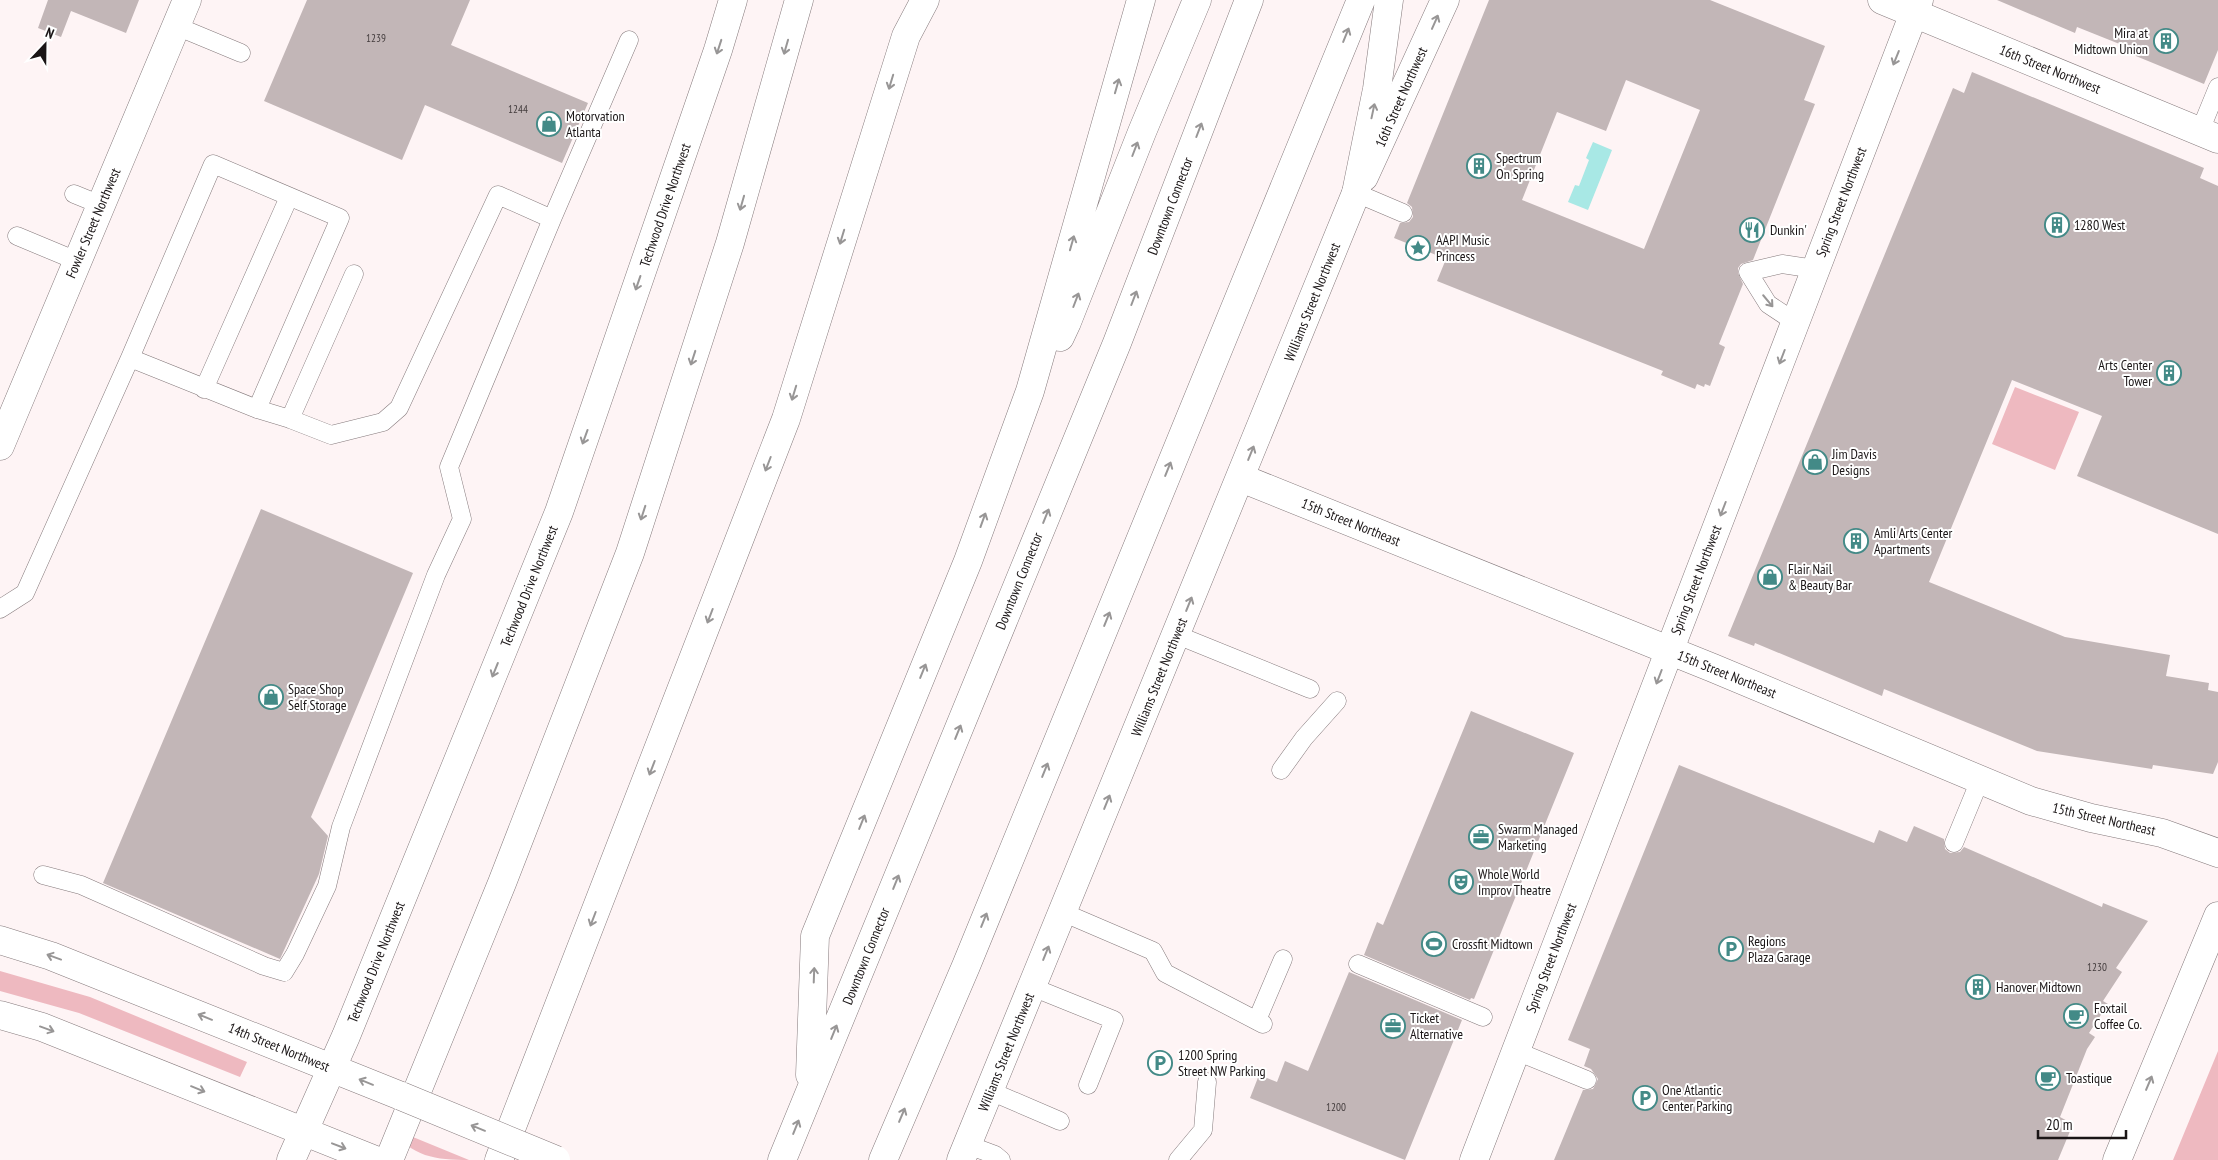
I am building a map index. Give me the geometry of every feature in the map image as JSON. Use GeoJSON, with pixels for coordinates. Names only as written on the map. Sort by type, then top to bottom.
{"type":"FeatureCollection","features":[{"type":"Feature","properties":{"kind":"main road","name":"Fowler Street Northwest"},"geometry":{"type":"LineString","coordinates":[[0,446],[187,0]]}},
{"type":"Feature","properties":{"kind":"main road","name":"Techwood Drive Northwest"},"geometry":{"type":"LineString","coordinates":[[291,1160],[331,1068],[559,512],[718,50],[733,0]]}},
{"type":"Feature","properties":{"kind":"main road"},"geometry":{"type":"LineString","coordinates":[[389,1160],[506,874],[630,553],[730,243],[799,0]]}},
{"type":"Feature","properties":{"kind":"main road"},"geometry":{"type":"LineString","coordinates":[[904,0],[906,36]]}},
{"type":"Feature","properties":{"kind":"main road"},"geometry":{"type":"LineString","coordinates":[[499,1160],[786,419],[906,36],[925,0]]}},
{"type":"Feature","properties":{"kind":"main road"},"geometry":{"type":"LineString","coordinates":[[809,1094],[816,936],[968,561],[1030,391],[1141,0]]}},
{"type":"Feature","properties":{"kind":"main road"},"geometry":{"type":"LineString","coordinates":[[1030,391],[1067,322],[1142,132],[1197,0]]}},
{"type":"Feature","properties":{"kind":"main road","name":"Downtown Connector"},"geometry":{"type":"LineString","coordinates":[[782,1160],[1117,344],[1249,0]]}},
{"type":"Feature","properties":{"kind":"main road"},"geometry":{"type":"LineString","coordinates":[[883,1160],[966,966],[1360,0]]}},
{"type":"Feature","properties":{"kind":"main road"},"geometry":{"type":"LineString","coordinates":[[1356,194],[1378,89],[1389,0]]}},
{"type":"Feature","properties":{"kind":"main road","name":"16th Street Northwest"},"geometry":{"type":"LineString","coordinates":[[1356,194],[1445,0]]}},
{"type":"Feature","properties":{"kind":"main road","name":"16th Street Northwest"},"geometry":{"type":"LineString","coordinates":[[1882,0],[1916,6],[2209,135]]}},
{"type":"Feature","properties":{"kind":"main road","name":"Spring Street Northwest"},"geometry":{"type":"LineString","coordinates":[[1474,1160],[1916,6]]}},
{"type":"Feature","properties":{"kind":"main road","name":"Williams Street Northwest"},"geometry":{"type":"LineString","coordinates":[[964,1152],[1356,194]]}},
{"type":"Feature","properties":{"kind":"main road","name":"15th Street Northeast"},"geometry":{"type":"LineString","coordinates":[[1241,478],[1669,650],[2031,801],[2091,818],[2162,833],[2218,853]]}},
{"type":"Feature","properties":{"kind":"main road"},"geometry":{"type":"LineString","coordinates":[[2117,1160],[2218,916]]}},
{"type":"Feature","properties":{"kind":"main road","name":"14th Street Northwest"},"geometry":{"type":"LineString","coordinates":[[0,940],[51,956],[402,1096],[556,1160]]}},
{"type":"Feature","properties":{"kind":"main road"},"geometry":{"type":"LineString","coordinates":[[0,1015],[42,1027],[375,1160]]}},
{"type":"Feature","properties":{"kind":"lane"},"geometry":{"type":"LineString","coordinates":[[176,26],[241,53]]}},
{"type":"Feature","properties":{"kind":"lane"},"geometry":{"type":"LineString","coordinates":[[43,875],[81,885],[264,966],[284,972],[295,954],[327,886],[341,827],[436,575],[462,519],[449,467],[629,40]]}},
{"type":"Feature","properties":{"kind":"lane"},"geometry":{"type":"LineString","coordinates":[[2209,135],[2218,87]]}},
{"type":"Feature","properties":{"kind":"lane"},"geometry":{"type":"LineString","coordinates":[[0,609],[25,593],[130,358],[212,164],[340,218],[257,410]]}},
{"type":"Feature","properties":{"kind":"lane"},"geometry":{"type":"LineString","coordinates":[[74,194],[101,205]]}},
{"type":"Feature","properties":{"kind":"lane"},"geometry":{"type":"LineString","coordinates":[[1356,194],[1403,213]]}},
{"type":"Feature","properties":{"kind":"lane"},"geometry":{"type":"LineString","coordinates":[[130,358],[257,410],[290,418],[331,435],[383,422],[399,408],[498,195],[552,219]]}},
{"type":"Feature","properties":{"kind":"lane"},"geometry":{"type":"LineString","coordinates":[[204,389],[289,197]]}},
{"type":"Feature","properties":{"kind":"lane"},"geometry":{"type":"LineString","coordinates":[[17,236],[78,261]]}},
{"type":"Feature","properties":{"kind":"lane"},"geometry":{"type":"LineString","coordinates":[[1795,322],[1768,304],[1748,272],[1782,264],[1815,269]]}},
{"type":"Feature","properties":{"kind":"lane"},"geometry":{"type":"LineString","coordinates":[[290,418],[354,274]]}},
{"type":"Feature","properties":{"kind":"lane"},"geometry":{"type":"LineString","coordinates":[[1177,635],[1310,689]]}},
{"type":"Feature","properties":{"kind":"lane"},"geometry":{"type":"LineString","coordinates":[[1281,770],[1304,738],[1337,701]]}},
{"type":"Feature","properties":{"kind":"lane"},"geometry":{"type":"LineString","coordinates":[[1954,843],[1980,780]]}},
{"type":"Feature","properties":{"kind":"lane"},"geometry":{"type":"LineString","coordinates":[[1062,912],[1153,951],[1165,973],[1260,1022],[1282,959]]}},
{"type":"Feature","properties":{"kind":"lane"},"geometry":{"type":"LineString","coordinates":[[1358,964],[1483,1017]]}},
{"type":"Feature","properties":{"kind":"lane"},"geometry":{"type":"LineString","coordinates":[[1032,988],[1114,1020],[1088,1085]]}},
{"type":"Feature","properties":{"kind":"lane"},"geometry":{"type":"LineString","coordinates":[[1516,1051],[1587,1080]]}},
{"type":"Feature","properties":{"kind":"lane"},"geometry":{"type":"LineString","coordinates":[[1178,1160],[1203,1130],[1207,1082]]}},
{"type":"Feature","properties":{"kind":"lane"},"geometry":{"type":"LineString","coordinates":[[990,1091],[1060,1121]]}},
{"type":"Feature","properties":{"kind":"lane"},"geometry":{"type":"LineString","coordinates":[[964,1152],[1001,1160]]}},
{"type":"Feature","properties":{"kind":"shaded area"},"geometry":{"type":"Polygon","coordinates":[[[2015,387],[2079,412],[2055,470],[1992,444],[2015,387]]]}},
{"type":"Feature","properties":{"kind":"shaded area"},"geometry":{"type":"Polygon","coordinates":[[[0,971],[90,997],[247,1062],[240,1077],[79,1013],[0,991],[0,971]]]}},
{"type":"Feature","properties":{"kind":"shaded area"},"geometry":{"type":"Polygon","coordinates":[[[2218,1051],[2218,1160],[2173,1160],[2218,1051]]]}},
{"type":"Feature","properties":{"kind":"shaded area"},"geometry":{"type":"Polygon","coordinates":[[[391,1128],[469,1160],[435,1158],[425,1155],[407,1145],[391,1128]]]}},
{"type":"Feature","properties":{"kind":"water"},"geometry":{"type":"Polygon","coordinates":[[[1593,142],[1612,150],[1588,210],[1568,202],[1575,185],[1579,186],[1589,160],[1586,158],[1593,142]]]}},
{"type":"Feature","properties":{"kind":"building"},"geometry":{"type":"Polygon","coordinates":[[[48,0],[139,0],[126,33],[71,11],[61,37],[38,28],[48,0]]]}},
{"type":"Feature","properties":{"kind":"building"},"geometry":{"type":"Polygon","coordinates":[[[307,0],[470,0],[451,45],[588,103],[562,163],[425,105],[402,160],[264,101],[307,0]]]}},
{"type":"Feature","properties":{"kind":"building","name":"Spectrum On Spring"},"geometry":{"type":"Polygon","coordinates":[[[1489,0],[1710,0],[1825,46],[1804,100],[1815,104],[1753,260],[1741,264],[1738,268],[1743,284],[1719,344],[1725,347],[1710,386],[1705,384],[1704,387],[1697,384],[1695,389],[1661,375],[1663,371],[1437,281],[1446,259],[1394,238],[1400,223],[1409,222],[1413,217],[1412,207],[1407,203],[1489,0]],[[1626,80],[1606,131],[1557,112],[1522,200],[1644,249],[1700,110],[1626,80]]]}},
{"type":"Feature","properties":{"kind":"building","name":"Mira at Midtown Union"},"geometry":{"type":"Polygon","coordinates":[[[1997,0],[2218,0],[2218,50],[2204,84],[2131,54],[2132,49],[2077,27],[2075,33],[1997,0]]]}},
{"type":"Feature","properties":{"kind":"building"},"geometry":{"type":"Polygon","coordinates":[[[1972,72],[2204,168],[2200,178],[2218,186],[2218,534],[2077,476],[2102,416],[2012,380],[1929,582],[2065,637],[2170,655],[2166,676],[2209,683],[2208,690],[2218,692],[2218,762],[2213,774],[2153,765],[2152,769],[2037,751],[1884,689],[1882,696],[1755,643],[1754,646],[1728,636],[1953,88],[1964,93],[1972,72]]]}},
{"type":"Feature","properties":{"kind":"building","name":"Space Shop Self Storage"},"geometry":{"type":"Polygon","coordinates":[[[261,509],[413,573],[311,817],[328,836],[319,874],[280,959],[103,883],[261,509]]]}},
{"type":"Feature","properties":{"kind":"building"},"geometry":{"type":"Polygon","coordinates":[[[1471,711],[1574,753],[1474,999],[1471,998],[1470,1000],[1364,955],[1377,922],[1383,925],[1471,711]]]}},
{"type":"Feature","properties":{"kind":"building"},"geometry":{"type":"Polygon","coordinates":[[[1679,765],[1874,843],[1879,830],[1907,842],[1914,826],[1944,839],[1945,849],[1950,853],[1960,852],[1964,847],[2102,907],[2103,903],[2148,921],[2116,968],[2122,972],[2103,1001],[2108,1004],[2089,1033],[2095,1037],[2087,1049],[2060,1117],[2073,1124],[2058,1160],[1554,1160],[1583,1090],[1593,1089],[1598,1079],[1591,1069],[1584,1066],[1590,1049],[1568,1040],[1679,765]]]}},
{"type":"Feature","properties":{"kind":"building"},"geometry":{"type":"Polygon","coordinates":[[[1349,972],[1462,1020],[1405,1160],[1250,1098],[1259,1075],[1277,1082],[1285,1061],[1308,1071],[1349,972]]]}},
{"type":"Feature","properties":{"kind":"place","name":"Mira at Midtown Union"},"geometry":{"type":"Point","coordinates":[2166,41]}},
{"type":"Feature","properties":{"kind":"place","name":"Motorvation Atlanta"},"geometry":{"type":"Point","coordinates":[549,124]}},
{"type":"Feature","properties":{"kind":"place","name":"Spectrum On Spring"},"geometry":{"type":"Point","coordinates":[1479,166]}},
{"type":"Feature","properties":{"kind":"place","name":"1280 West"},"geometry":{"type":"Point","coordinates":[2057,225]}},
{"type":"Feature","properties":{"kind":"place","name":"Dunkin'"},"geometry":{"type":"Point","coordinates":[1752,230]}},
{"type":"Feature","properties":{"kind":"place","name":"AAPI Music Princess"},"geometry":{"type":"Point","coordinates":[1418,248]}},
{"type":"Feature","properties":{"kind":"place","name":"Arts Center Tower"},"geometry":{"type":"Point","coordinates":[2169,373]}},
{"type":"Feature","properties":{"kind":"place","name":"Jim Davis Designs"},"geometry":{"type":"Point","coordinates":[1815,462]}},
{"type":"Feature","properties":{"kind":"place","name":"Amli Arts Center Apartments"},"geometry":{"type":"Point","coordinates":[1856,541]}},
{"type":"Feature","properties":{"kind":"place","name":"Flair Nail & Beauty Bar"},"geometry":{"type":"Point","coordinates":[1770,577]}},
{"type":"Feature","properties":{"kind":"place","name":"Space Shop Self Storage"},"geometry":{"type":"Point","coordinates":[271,697]}},
{"type":"Feature","properties":{"kind":"place","name":"Swarm Managed Marketing"},"geometry":{"type":"Point","coordinates":[1481,837]}},
{"type":"Feature","properties":{"kind":"place","name":"Whole World Improv Theatre"},"geometry":{"type":"Point","coordinates":[1461,882]}},
{"type":"Feature","properties":{"kind":"place","name":"Crossfit Midtown"},"geometry":{"type":"Point","coordinates":[1434,944]}},
{"type":"Feature","properties":{"kind":"place","name":"Regions Plaza Garage"},"geometry":{"type":"Point","coordinates":[1731,949]}},
{"type":"Feature","properties":{"kind":"place","name":"Hanover Midtown"},"geometry":{"type":"Point","coordinates":[1978,987]}},
{"type":"Feature","properties":{"kind":"place","name":"Foxtail Coffee Co."},"geometry":{"type":"Point","coordinates":[2076,1016]}},
{"type":"Feature","properties":{"kind":"place","name":"Ticket Alternative"},"geometry":{"type":"Point","coordinates":[1393,1026]}},
{"type":"Feature","properties":{"kind":"place","name":"1200 Spring Street NW Parking"},"geometry":{"type":"Point","coordinates":[1160,1063]}},
{"type":"Feature","properties":{"kind":"place","name":"Toastique"},"geometry":{"type":"Point","coordinates":[2048,1078]}},
{"type":"Feature","properties":{"kind":"place","name":"One Atlantic Center Parking"},"geometry":{"type":"Point","coordinates":[1645,1098]}}]}
